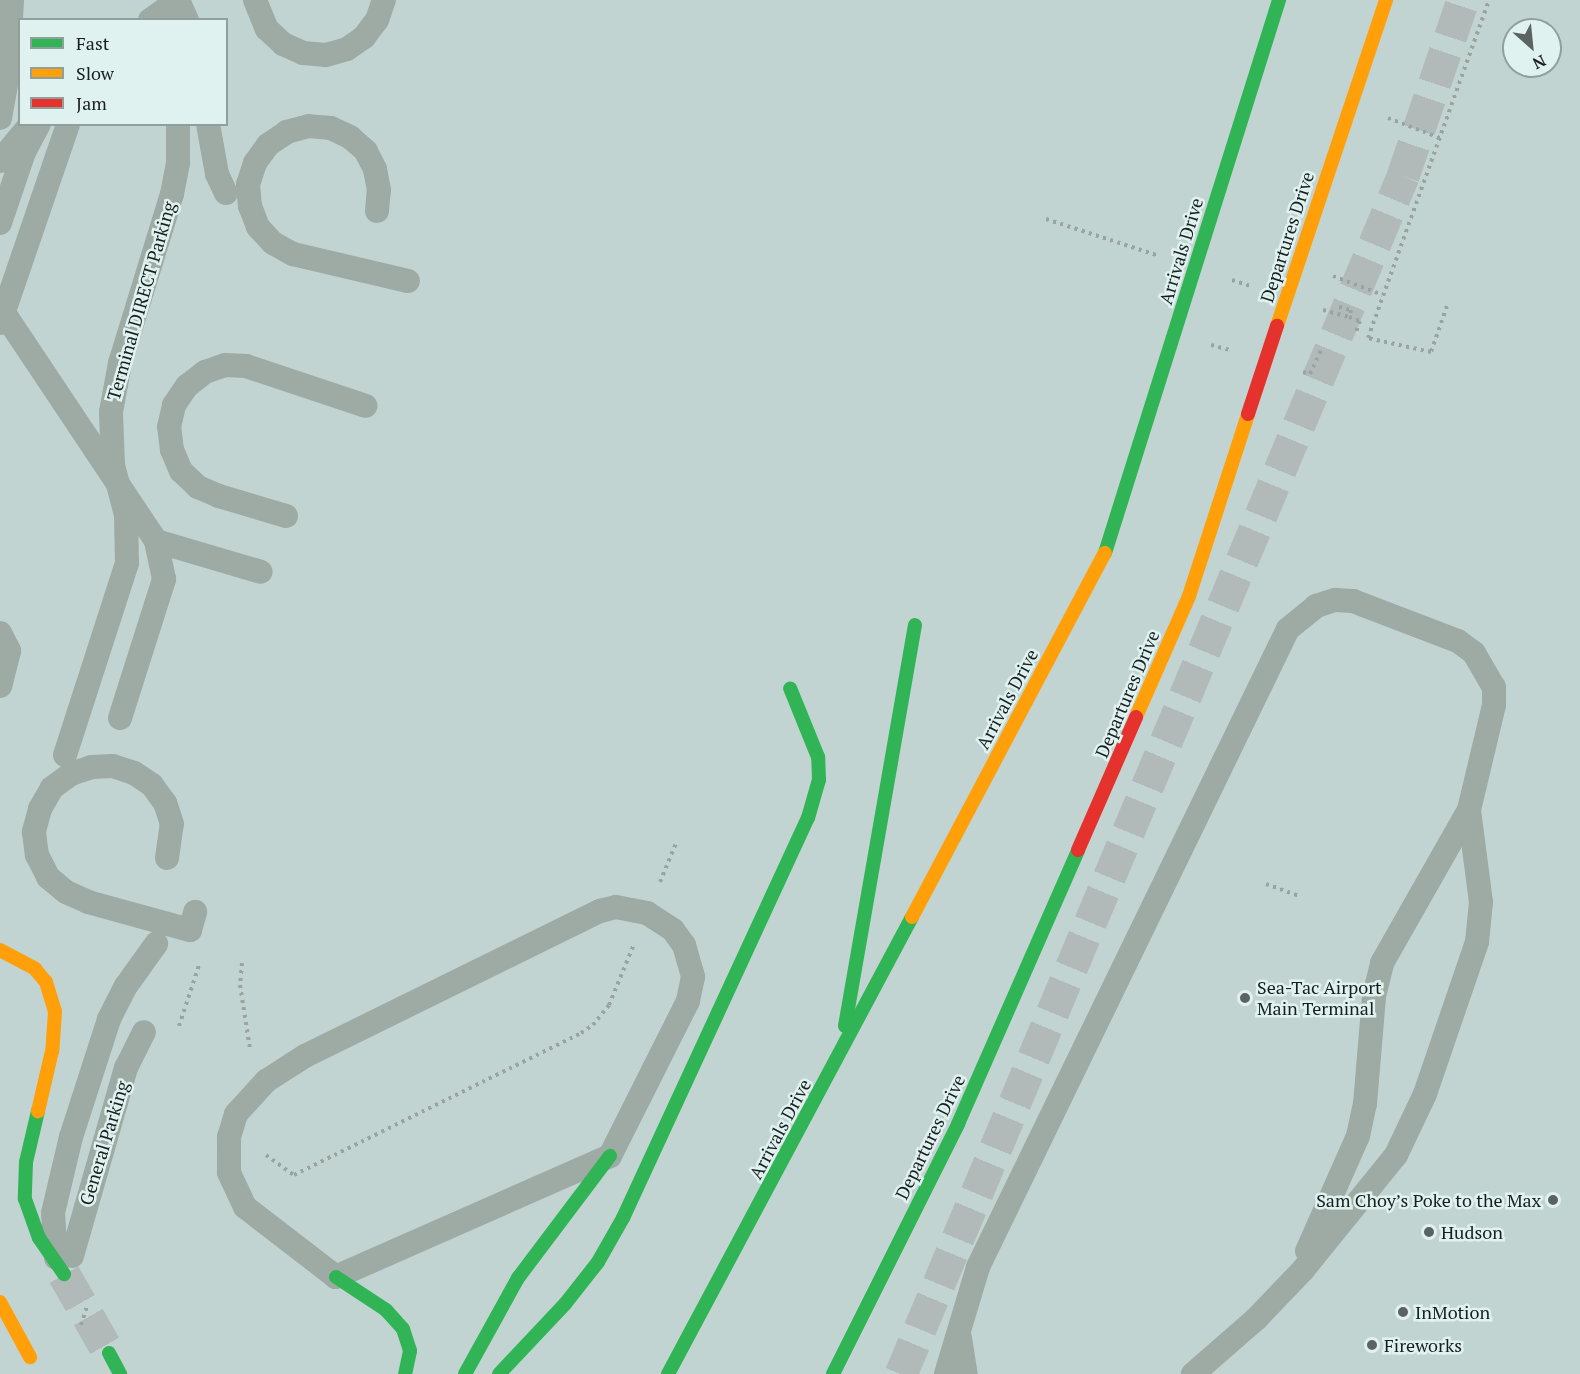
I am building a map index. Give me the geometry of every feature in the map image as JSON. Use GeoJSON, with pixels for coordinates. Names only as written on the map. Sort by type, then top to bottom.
{"type":"FeatureCollection","features":[{"type":"Feature","properties":{"kind":"main road","name":"Arrivals Drive"},"geometry":{"type":"LineString","coordinates":[[668,1374],[840,1058],[1104,553],[1279,0]]}},
{"type":"Feature","properties":{"kind":"main road","name":"Departures Drive"},"geometry":{"type":"LineString","coordinates":[[833,1374],[958,1124],[1190,596],[1297,262],[1386,0]]}},
{"type":"Feature","properties":{"kind":"main road"},"geometry":{"type":"LineString","coordinates":[[840,1058],[915,625]]}},
{"type":"Feature","properties":{"kind":"main road"},"geometry":{"type":"LineString","coordinates":[[500,1374],[565,1304],[598,1262],[623,1218],[808,818],[819,780],[818,758],[790,688]]}},
{"type":"Feature","properties":{"kind":"main road"},"geometry":{"type":"LineString","coordinates":[[0,950],[34,969],[46,982],[55,1012],[52,1051],[26,1162],[25,1199],[39,1238],[64,1265]]}},
{"type":"Feature","properties":{"kind":"main road"},"geometry":{"type":"LineString","coordinates":[[465,1374],[518,1278],[610,1156]]}},
{"type":"Feature","properties":{"kind":"main road"},"geometry":{"type":"LineString","coordinates":[[336,1277],[386,1310],[403,1329],[410,1351],[405,1374]]}},
{"type":"Feature","properties":{"kind":"main road"},"geometry":{"type":"LineString","coordinates":[[0,1302],[30,1358]]}},
{"type":"Feature","properties":{"kind":"lane"},"geometry":{"type":"LineString","coordinates":[[149,0],[156,18]]}},
{"type":"Feature","properties":{"kind":"lane"},"geometry":{"type":"LineString","coordinates":[[153,18],[178,0],[186,18]]}},
{"type":"Feature","properties":{"kind":"lane"},"geometry":{"type":"LineString","coordinates":[[255,0],[267,29],[283,44],[303,53],[326,55],[347,49],[364,37],[377,20],[384,0]]}},
{"type":"Feature","properties":{"kind":"lane"},"geometry":{"type":"LineString","coordinates":[[0,118],[8,75],[5,13]]}},
{"type":"Feature","properties":{"kind":"lane"},"geometry":{"type":"LineString","coordinates":[[0,161],[28,126]]}},
{"type":"Feature","properties":{"kind":"lane"},"geometry":{"type":"LineString","coordinates":[[0,223],[24,152],[38,126]]}},
{"type":"Feature","properties":{"kind":"lane"},"geometry":{"type":"LineString","coordinates":[[67,126],[2,318],[156,541],[164,579],[120,718]]}},
{"type":"Feature","properties":{"kind":"lane","name":"Terminal DIRECT Parking"},"geometry":{"type":"LineString","coordinates":[[65,755],[127,563],[126,515],[113,465],[111,412],[120,363],[172,194],[178,163],[178,126]]}},
{"type":"Feature","properties":{"kind":"lane"},"geometry":{"type":"LineString","coordinates":[[208,126],[217,174],[226,193]]}},
{"type":"Feature","properties":{"kind":"lane"},"geometry":{"type":"LineString","coordinates":[[376,211],[379,190],[375,169],[366,151],[350,137],[331,128],[309,126],[277,138],[255,163],[249,184],[250,206],[258,227],[273,243],[293,254],[408,281]]}},
{"type":"Feature","properties":{"kind":"lane"},"geometry":{"type":"LineString","coordinates":[[286,516],[219,496],[198,487],[181,471],[171,450],[169,428],[174,405],[187,386],[215,369],[246,366],[366,406]]}},
{"type":"Feature","properties":{"kind":"lane"},"geometry":{"type":"LineString","coordinates":[[156,541],[261,572]]}},
{"type":"Feature","properties":{"kind":"lane"},"geometry":{"type":"LineString","coordinates":[[946,1374],[978,1267],[1288,629],[1300,616],[1335,600],[1353,601],[1458,641],[1474,653],[1494,687],[1494,705],[1469,810],[1382,963],[1372,1005],[1365,1104],[1358,1136],[1308,1250],[1266,1309]]}},
{"type":"Feature","properties":{"kind":"lane"},"geometry":{"type":"LineString","coordinates":[[0,633],[9,651],[0,686]]}},
{"type":"Feature","properties":{"kind":"lane"},"geometry":{"type":"LineString","coordinates":[[167,858],[171,824],[165,803],[152,785],[134,773],[113,766],[92,766],[71,774],[52,788],[39,808],[34,832],[37,855],[48,877],[66,892],[88,902],[190,930],[195,912]]}},
{"type":"Feature","properties":{"kind":"lane"},"geometry":{"type":"LineString","coordinates":[[1193,1374],[1266,1309],[1352,1213],[1396,1155],[1425,1094],[1480,924],[1469,810]]}},
{"type":"Feature","properties":{"kind":"lane"},"geometry":{"type":"LineString","coordinates":[[630,908],[646,913],[673,930],[684,945],[691,963],[692,991],[610,1156],[336,1277],[261,1223],[245,1207],[232,1185],[227,1155],[231,1127],[255,1090],[305,1056],[600,911],[630,908]]}},
{"type":"Feature","properties":{"kind":"lane"},"geometry":{"type":"LineString","coordinates":[[64,1265],[53,1213],[71,1137],[109,1019],[126,986],[156,944]]}},
{"type":"Feature","properties":{"kind":"lane","name":"General Parking"},"geometry":{"type":"LineString","coordinates":[[64,1265],[126,1068],[144,1032]]}},
{"type":"Feature","properties":{"kind":"lane"},"geometry":{"type":"LineString","coordinates":[[962,1321],[961,1362],[966,1374]]}},
{"type":"Feature","properties":{"kind":"lane"},"geometry":{"type":"LineString","coordinates":[[110,1350],[120,1374]]}},
{"type":"Feature","properties":{"kind":"path"},"geometry":{"type":"LineString","coordinates":[[1447,306],[1431,352],[1368,338],[1489,0]]}},
{"type":"Feature","properties":{"kind":"path"},"geometry":{"type":"LineString","coordinates":[[1382,116],[1440,138]]}},
{"type":"Feature","properties":{"kind":"path"},"geometry":{"type":"LineString","coordinates":[[1046,219],[1103,237]]}},
{"type":"Feature","properties":{"kind":"path"},"geometry":{"type":"LineString","coordinates":[[1297,262],[1383,295]]}},
{"type":"Feature","properties":{"kind":"path"},"geometry":{"type":"LineString","coordinates":[[1340,307],[1351,310],[1349,317]]}},
{"type":"Feature","properties":{"kind":"path"},"geometry":{"type":"LineString","coordinates":[[1318,308],[1360,321],[1355,335]]}},
{"type":"Feature","properties":{"kind":"path"},"geometry":{"type":"LineString","coordinates":[[265,1146],[267,1157],[294,1175],[593,1025],[609,1005],[677,841]]}},
{"type":"Feature","properties":{"kind":"path"},"geometry":{"type":"LineString","coordinates":[[1266,884],[1301,897]]}},
{"type":"Feature","properties":{"kind":"path"},"geometry":{"type":"LineString","coordinates":[[242,963],[240,985],[255,1090]]}},
{"type":"Feature","properties":{"kind":"shaded area"},"geometry":{"type":"Polygon","coordinates":[[[0,0],[1580,0],[1580,1374],[0,1374],[0,0]]]}},
{"type":"Feature","properties":{"kind":"tunnel"},"geometry":{"type":"LineString","coordinates":[[901,1374],[1403,176],[1463,0]]}},
{"type":"Feature","properties":{"kind":"tunnel"},"geometry":{"type":"LineString","coordinates":[[64,1274],[109,1353]]}},
{"type":"Feature","properties":{"kind":"traffic: fast"},"geometry":{"type":"LineString","coordinates":[[1105,553],[1279,0]]}},
{"type":"Feature","properties":{"kind":"traffic: fast"},"geometry":{"type":"LineString","coordinates":[[845,1026],[915,625]]}},
{"type":"Feature","properties":{"kind":"traffic: fast"},"geometry":{"type":"LineString","coordinates":[[499,1374],[565,1304],[598,1262],[623,1218],[808,818],[819,780],[818,757],[790,688]]}},
{"type":"Feature","properties":{"kind":"traffic: fast"},"geometry":{"type":"LineString","coordinates":[[833,1374],[958,1124],[1078,850]]}},
{"type":"Feature","properties":{"kind":"traffic: fast"},"geometry":{"type":"LineString","coordinates":[[668,1374],[912,917]]}},
{"type":"Feature","properties":{"kind":"traffic: fast"},"geometry":{"type":"LineString","coordinates":[[38,1111],[26,1162],[25,1199],[39,1238],[64,1274]]}},
{"type":"Feature","properties":{"kind":"traffic: fast"},"geometry":{"type":"LineString","coordinates":[[465,1374],[518,1278],[610,1156]]}},
{"type":"Feature","properties":{"kind":"traffic: fast"},"geometry":{"type":"LineString","coordinates":[[336,1277],[386,1310],[403,1329],[410,1351],[405,1374]]}},
{"type":"Feature","properties":{"kind":"traffic: fast"},"geometry":{"type":"LineString","coordinates":[[109,1353],[120,1374]]}},
{"type":"Feature","properties":{"kind":"traffic: slow"},"geometry":{"type":"LineString","coordinates":[[1277,326],[1386,0]]}},
{"type":"Feature","properties":{"kind":"traffic: slow"},"geometry":{"type":"LineString","coordinates":[[1136,717],[1189,596],[1248,414]]}},
{"type":"Feature","properties":{"kind":"traffic: slow"},"geometry":{"type":"LineString","coordinates":[[912,917],[1105,553]]}},
{"type":"Feature","properties":{"kind":"traffic: slow"},"geometry":{"type":"LineString","coordinates":[[0,950],[35,969],[46,982],[55,1012],[52,1051],[38,1111]]}},
{"type":"Feature","properties":{"kind":"traffic: slow"},"geometry":{"type":"LineString","coordinates":[[0,1302],[30,1357]]}},
{"type":"Feature","properties":{"kind":"traffic: jam"},"geometry":{"type":"LineString","coordinates":[[1248,414],[1277,326]]}},
{"type":"Feature","properties":{"kind":"traffic: jam"},"geometry":{"type":"LineString","coordinates":[[1078,850],[1136,717]]}},
{"type":"Feature","properties":{"kind":"place","name":"Sea-Tac Airport Main Terminal"},"geometry":{"type":"Point","coordinates":[1245,998]}},
{"type":"Feature","properties":{"kind":"place","name":"Sam Choy’s Poke to the Max"},"geometry":{"type":"Point","coordinates":[1553,1200]}},
{"type":"Feature","properties":{"kind":"place","name":"Hudson"},"geometry":{"type":"Point","coordinates":[1429,1232]}},
{"type":"Feature","properties":{"kind":"place","name":"InMotion"},"geometry":{"type":"Point","coordinates":[1403,1312]}},
{"type":"Feature","properties":{"kind":"place","name":"Fireworks"},"geometry":{"type":"Point","coordinates":[1372,1345]}}]}
